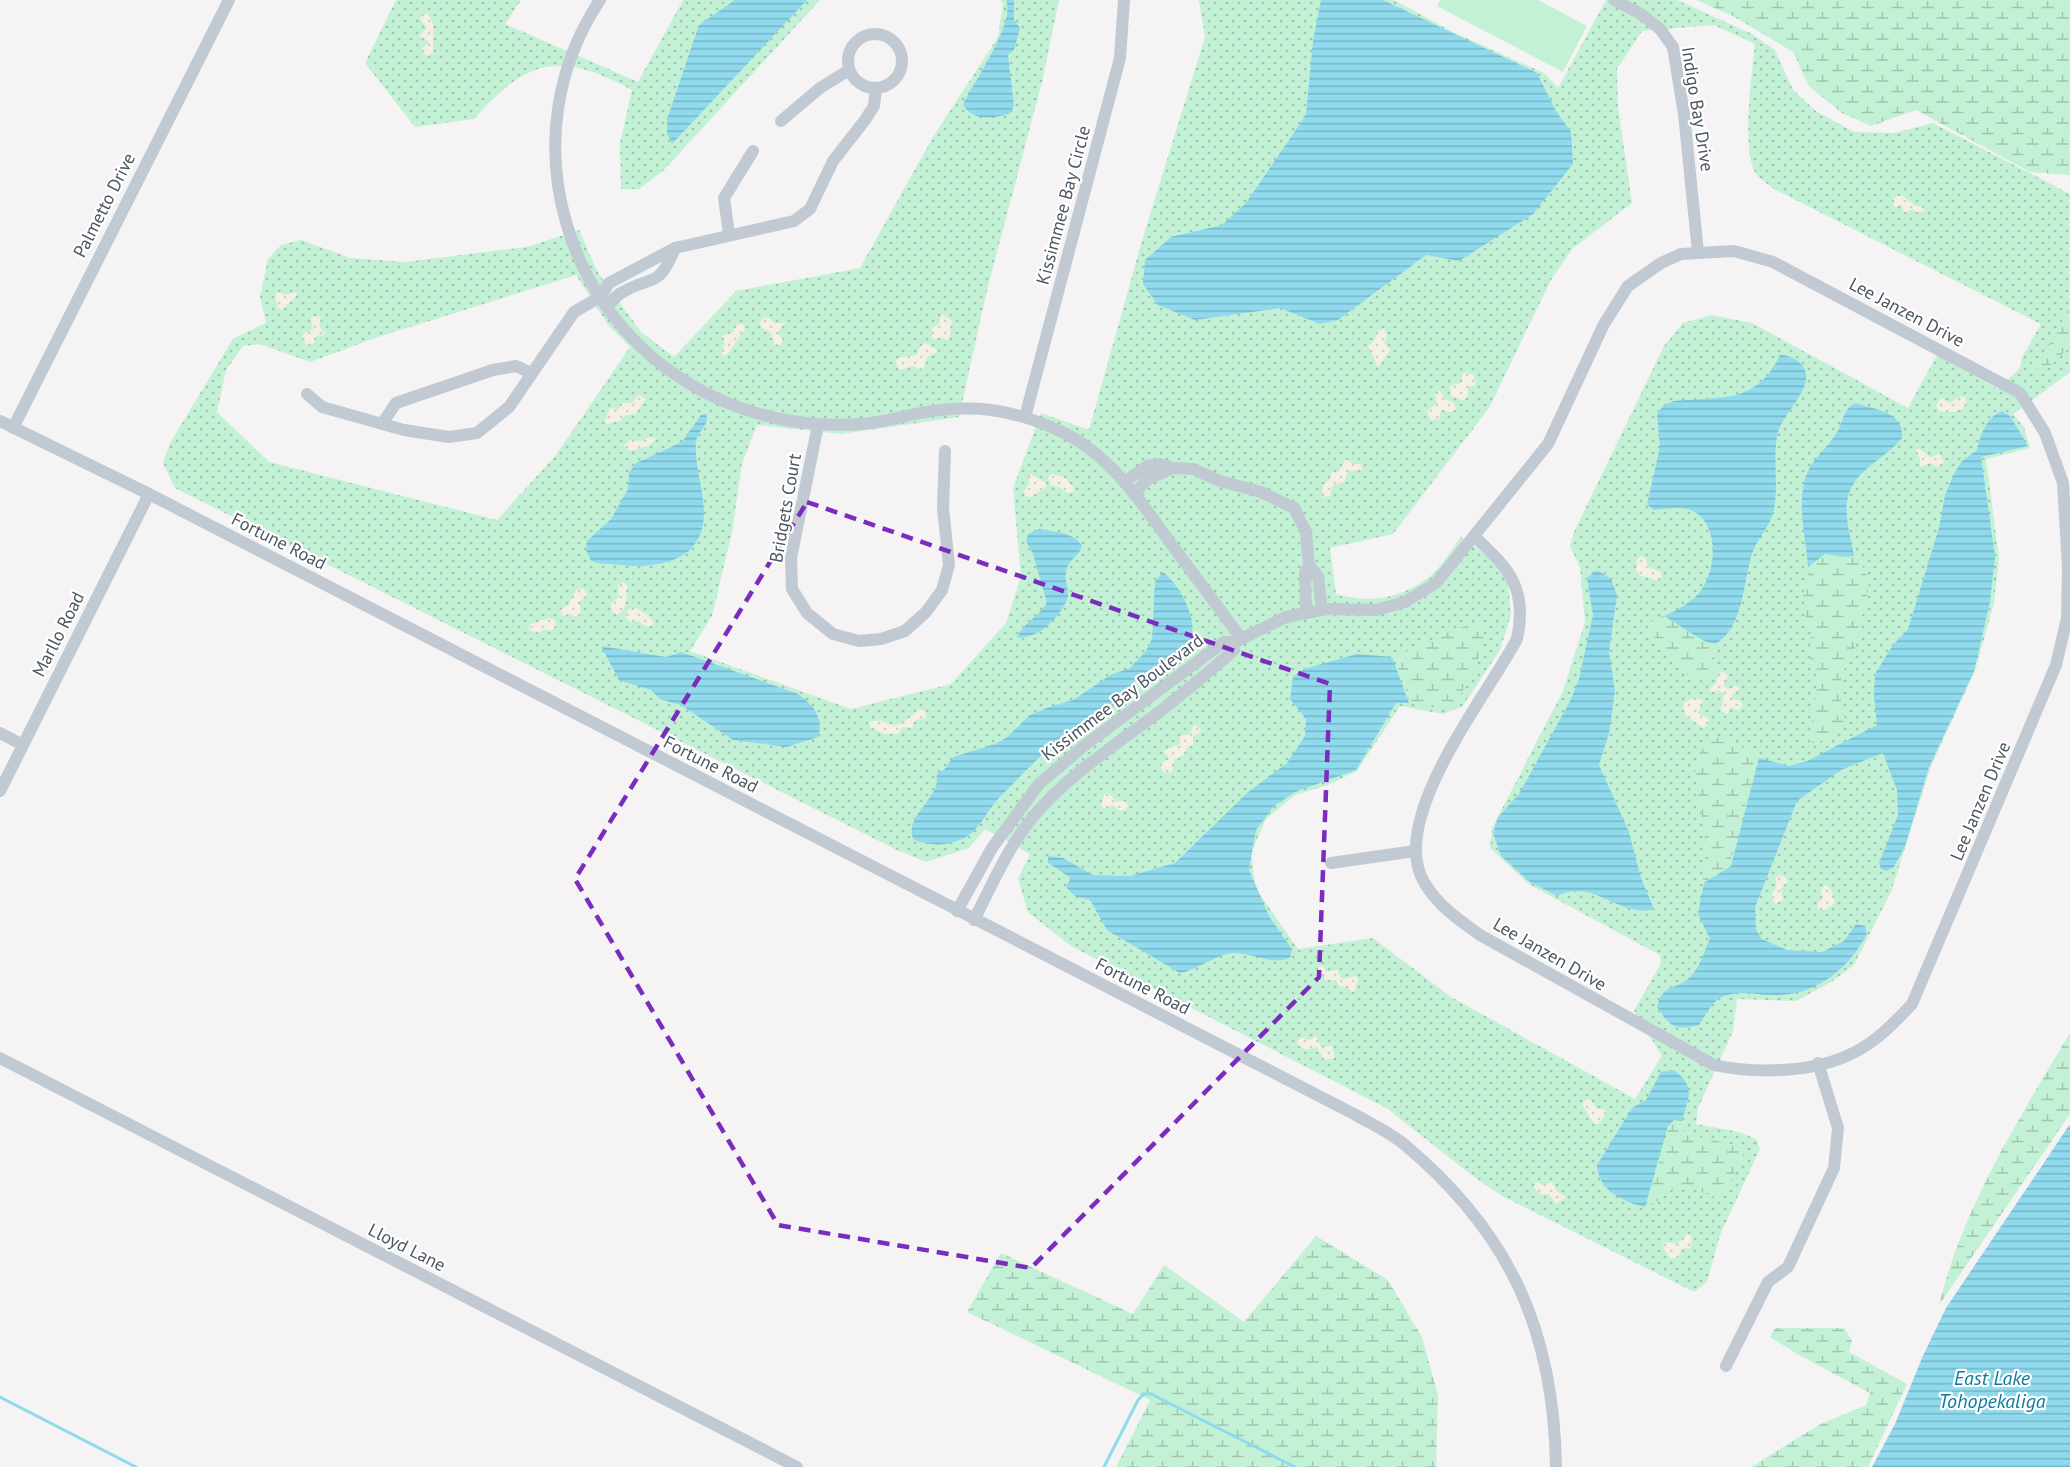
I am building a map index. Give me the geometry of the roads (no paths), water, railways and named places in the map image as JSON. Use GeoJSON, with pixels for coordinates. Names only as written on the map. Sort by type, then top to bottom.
{"type":"FeatureCollection","features":[{"type":"Feature","properties":{"kind":"street","name":"Palmetto Drive"},"geometry":{"type":"LineString","coordinates":[[13,428],[229,0]]}},
{"type":"Feature","properties":{"kind":"street"},"geometry":{"type":"LineString","coordinates":[[600,0],[584,24],[562,78],[555,137],[557,191],[566,222],[585,268],[603,301],[633,340],[663,368],[697,390],[731,406],[764,416],[818,425],[891,420],[962,407],[996,409],[1025,417],[1063,432],[1099,456],[1124,482],[1238,640]]}},
{"type":"Feature","properties":{"kind":"street","name":"Kissimmee Bay Circle"},"geometry":{"type":"LineString","coordinates":[[1025,417],[1120,58],[1124,0]]}},
{"type":"Feature","properties":{"kind":"street","name":"Indigo Bay Drive"},"geometry":{"type":"LineString","coordinates":[[1614,0],[1641,14],[1660,29],[1673,47],[1684,114],[1698,252]]}},
{"type":"Feature","properties":{"kind":"street"},"geometry":{"type":"LineString","coordinates":[[870,35],[888,38],[899,51],[901,68],[892,82],[876,88],[860,84],[849,70],[849,52],[854,44],[870,35]]}},
{"type":"Feature","properties":{"kind":"street"},"geometry":{"type":"LineString","coordinates":[[781,121],[820,88],[849,70]]}},
{"type":"Feature","properties":{"kind":"street"},"geometry":{"type":"LineString","coordinates":[[603,301],[609,283],[675,248],[794,221],[810,209],[833,161],[874,106],[876,88]]}},
{"type":"Feature","properties":{"kind":"street"},"geometry":{"type":"LineString","coordinates":[[729,234],[724,198],[753,151]]}},
{"type":"Feature","properties":{"kind":"street"},"geometry":{"type":"LineString","coordinates":[[307,394],[322,407],[382,424],[449,437],[477,433],[508,406],[574,312],[658,279],[667,270],[675,248]]}},
{"type":"Feature","properties":{"kind":"street","name":"Lee Janzen Drive"},"geometry":{"type":"LineString","coordinates":[[1238,640],[1286,617],[1322,610],[1376,610],[1405,602],[1436,583],[1548,444],[1604,324],[1628,286],[1661,263],[1681,254],[1734,251],[1773,262],[2019,393],[2045,433],[2063,483],[2068,568],[2067,618],[2056,665],[1970,873],[1912,1004],[1892,1026],[1855,1053],[1818,1064],[1786,1071],[1742,1071],[1714,1065],[1480,935],[1445,910],[1423,881],[1415,851],[1418,818],[1435,776],[1500,670],[1516,639],[1521,617],[1516,587],[1505,565],[1474,536]]}},
{"type":"Feature","properties":{"kind":"street"},"geometry":{"type":"LineString","coordinates":[[382,424],[396,404],[493,370],[516,366],[531,373]]}},
{"type":"Feature","properties":{"kind":"street","name":"Fortune Road"},"geometry":{"type":"LineString","coordinates":[[0,421],[149,494],[1345,1109],[1403,1143],[1479,1221],[1518,1280],[1543,1351],[1555,1417],[1556,1467]]}},
{"type":"Feature","properties":{"kind":"street","name":"Bridgets Court"},"geometry":{"type":"LineString","coordinates":[[818,425],[791,558],[792,589],[807,613],[833,634],[859,641],[881,639],[905,631],[926,612],[942,590],[949,565],[944,508],[945,451]]}},
{"type":"Feature","properties":{"kind":"street"},"geometry":{"type":"LineString","coordinates":[[1124,482],[1147,466],[1160,464],[1173,468],[1193,469],[1220,481],[1261,492],[1294,508],[1306,532],[1310,565],[1318,576],[1322,610]]}},
{"type":"Feature","properties":{"kind":"street"},"geometry":{"type":"LineString","coordinates":[[1134,494],[1148,479],[1173,468]]}},
{"type":"Feature","properties":{"kind":"street","name":"Marllo Road"},"geometry":{"type":"LineString","coordinates":[[0,791],[149,494]]}},
{"type":"Feature","properties":{"kind":"street"},"geometry":{"type":"LineString","coordinates":[[1306,613],[1305,573],[1310,565]]}},
{"type":"Feature","properties":{"kind":"street","name":"Kissimmee Bay Boulevard"},"geometry":{"type":"LineString","coordinates":[[957,911],[991,850],[1039,784],[1111,726],[1224,642],[1238,640]]}},
{"type":"Feature","properties":{"kind":"street","name":"Kissimmee Bay Boulevard"},"geometry":{"type":"LineString","coordinates":[[974,920],[1006,858],[1031,819],[1049,799],[1233,651],[1238,640]]}},
{"type":"Feature","properties":{"kind":"street"},"geometry":{"type":"LineString","coordinates":[[1111,726],[1122,740]]}},
{"type":"Feature","properties":{"kind":"street"},"geometry":{"type":"LineString","coordinates":[[0,733],[23,745]]}},
{"type":"Feature","properties":{"kind":"street"},"geometry":{"type":"LineString","coordinates":[[991,850],[1006,858]]}},
{"type":"Feature","properties":{"kind":"street"},"geometry":{"type":"LineString","coordinates":[[1331,863],[1415,851]]}},
{"type":"Feature","properties":{"kind":"street","name":"Lloyd Lane"},"geometry":{"type":"LineString","coordinates":[[0,1058],[797,1467]]}},
{"type":"Feature","properties":{"kind":"street"},"geometry":{"type":"LineString","coordinates":[[1726,1366],[1768,1282],[1788,1267],[1834,1168],[1838,1128],[1818,1064]]}},
{"type":"Feature","properties":{"kind":"water"},"geometry":{"type":"Polygon","coordinates":[[[735,0],[807,0],[672,144],[667,133],[667,119],[699,25],[735,0]]]}},
{"type":"Feature","properties":{"kind":"water"},"geometry":{"type":"Polygon","coordinates":[[[1006,0],[1014,0],[1014,20],[1020,28],[1014,50],[1008,55],[1014,106],[1009,114],[978,116],[972,114],[963,105],[1000,37],[1005,23],[1006,0]]]}},
{"type":"Feature","properties":{"kind":"water"},"geometry":{"type":"Polygon","coordinates":[[[1321,0],[1383,0],[1537,73],[1556,111],[1571,132],[1573,164],[1533,214],[1459,261],[1426,255],[1338,320],[1320,324],[1280,308],[1195,320],[1158,305],[1143,284],[1145,260],[1171,237],[1222,225],[1246,203],[1306,115],[1313,41],[1321,0]]]}},
{"type":"Feature","properties":{"kind":"water"},"geometry":{"type":"Polygon","coordinates":[[[1780,355],[1789,356],[1803,366],[1806,375],[1805,382],[1803,390],[1778,432],[1776,490],[1772,515],[1752,554],[1737,616],[1725,637],[1715,644],[1704,641],[1664,616],[1683,606],[1699,593],[1709,574],[1713,551],[1709,528],[1695,512],[1680,508],[1654,510],[1647,504],[1660,447],[1657,414],[1664,405],[1674,401],[1736,395],[1749,390],[1760,383],[1771,371],[1780,355]]]}},
{"type":"Feature","properties":{"kind":"water"},"geometry":{"type":"Polygon","coordinates":[[[1855,403],[1893,417],[1901,429],[1902,438],[1859,476],[1852,486],[1848,496],[1847,518],[1854,556],[1825,554],[1808,567],[1802,516],[1805,479],[1810,467],[1836,434],[1845,413],[1855,403]]]}},
{"type":"Feature","properties":{"kind":"water"},"geometry":{"type":"Polygon","coordinates":[[[2002,411],[2010,416],[2028,446],[1981,457],[1995,556],[1990,602],[1974,671],[1929,767],[1905,846],[1894,867],[1887,871],[1881,869],[1879,863],[1898,815],[1897,790],[1883,753],[1841,770],[1797,801],[1755,907],[1756,929],[1762,939],[1787,950],[1822,952],[1844,941],[1856,924],[1865,926],[1867,933],[1842,968],[1819,984],[1792,994],[1740,993],[1726,996],[1715,1001],[1699,1025],[1684,1028],[1674,1026],[1657,1007],[1663,993],[1685,982],[1693,973],[1710,939],[1698,914],[1704,883],[1731,866],[1759,758],[1789,766],[1807,761],[1877,725],[1874,695],[1875,674],[1893,645],[1908,629],[1939,528],[1945,495],[1962,461],[1977,450],[1988,422],[2002,411]]]}},
{"type":"Feature","properties":{"kind":"water"},"geometry":{"type":"Polygon","coordinates":[[[706,414],[705,425],[696,442],[696,459],[704,510],[702,527],[697,540],[679,557],[653,565],[607,564],[591,561],[586,550],[587,541],[611,519],[628,489],[629,473],[636,463],[682,442],[701,415],[706,414]]]}},
{"type":"Feature","properties":{"kind":"water"},"geometry":{"type":"Polygon","coordinates":[[[1039,529],[1069,535],[1082,546],[1067,568],[1068,596],[1061,611],[1041,631],[1025,637],[1017,637],[1047,603],[1033,554],[1026,541],[1028,534],[1039,529]]]}},
{"type":"Feature","properties":{"kind":"water"},"geometry":{"type":"Polygon","coordinates":[[[1597,570],[1611,579],[1617,595],[1609,652],[1615,691],[1609,733],[1599,765],[1629,832],[1641,878],[1653,907],[1651,910],[1626,907],[1582,891],[1557,896],[1530,882],[1501,856],[1493,833],[1498,817],[1519,794],[1570,701],[1579,679],[1593,615],[1587,578],[1597,570]]]}},
{"type":"Feature","properties":{"kind":"water"},"geometry":{"type":"Polygon","coordinates":[[[1163,572],[1180,592],[1192,620],[1191,636],[1182,650],[1142,675],[1123,695],[1059,740],[998,799],[980,824],[966,837],[940,844],[919,842],[913,839],[915,818],[933,793],[937,784],[938,772],[944,770],[953,757],[995,744],[1006,738],[1030,715],[1073,700],[1112,674],[1129,669],[1146,651],[1152,639],[1155,582],[1163,572]]]}},
{"type":"Feature","properties":{"kind":"water"},"geometry":{"type":"Polygon","coordinates":[[[601,646],[666,657],[681,652],[798,694],[809,703],[819,718],[818,737],[787,747],[733,740],[681,705],[660,699],[651,690],[619,680],[601,646]]]}},
{"type":"Feature","properties":{"kind":"water"},"geometry":{"type":"Polygon","coordinates":[[[1357,654],[1392,657],[1409,703],[1396,703],[1356,770],[1295,792],[1274,806],[1256,830],[1249,870],[1270,918],[1292,949],[1290,958],[1276,960],[1234,953],[1180,973],[1107,930],[1090,900],[1075,896],[1066,887],[1071,878],[1048,863],[1048,856],[1063,858],[1093,875],[1130,876],[1175,863],[1247,793],[1287,763],[1305,736],[1306,719],[1290,699],[1293,677],[1304,669],[1357,654]]]}},
{"type":"Feature","properties":{"kind":"water"},"geometry":{"type":"Polygon","coordinates":[[[1674,1070],[1686,1082],[1688,1099],[1682,1121],[1674,1120],[1668,1126],[1645,1207],[1613,1194],[1598,1174],[1597,1165],[1632,1108],[1646,1100],[1661,1072],[1674,1070]]]}},
{"type":"Feature","properties":{"kind":"water","name":"East Lake Tohopekaliga"},"geometry":{"type":"Polygon","coordinates":[[[2070,1124],[2070,1467],[1872,1467],[1895,1424],[1922,1358],[1946,1308],[2070,1124]]]}},
{"type":"Feature","properties":{"kind":"waterway"},"geometry":{"type":"LineString","coordinates":[[1104,1467],[1138,1400],[1144,1394],[1151,1394],[1295,1467]]}},
{"type":"Feature","properties":{"kind":"waterway"},"geometry":{"type":"LineString","coordinates":[[0,1397],[136,1467]]}}]}
